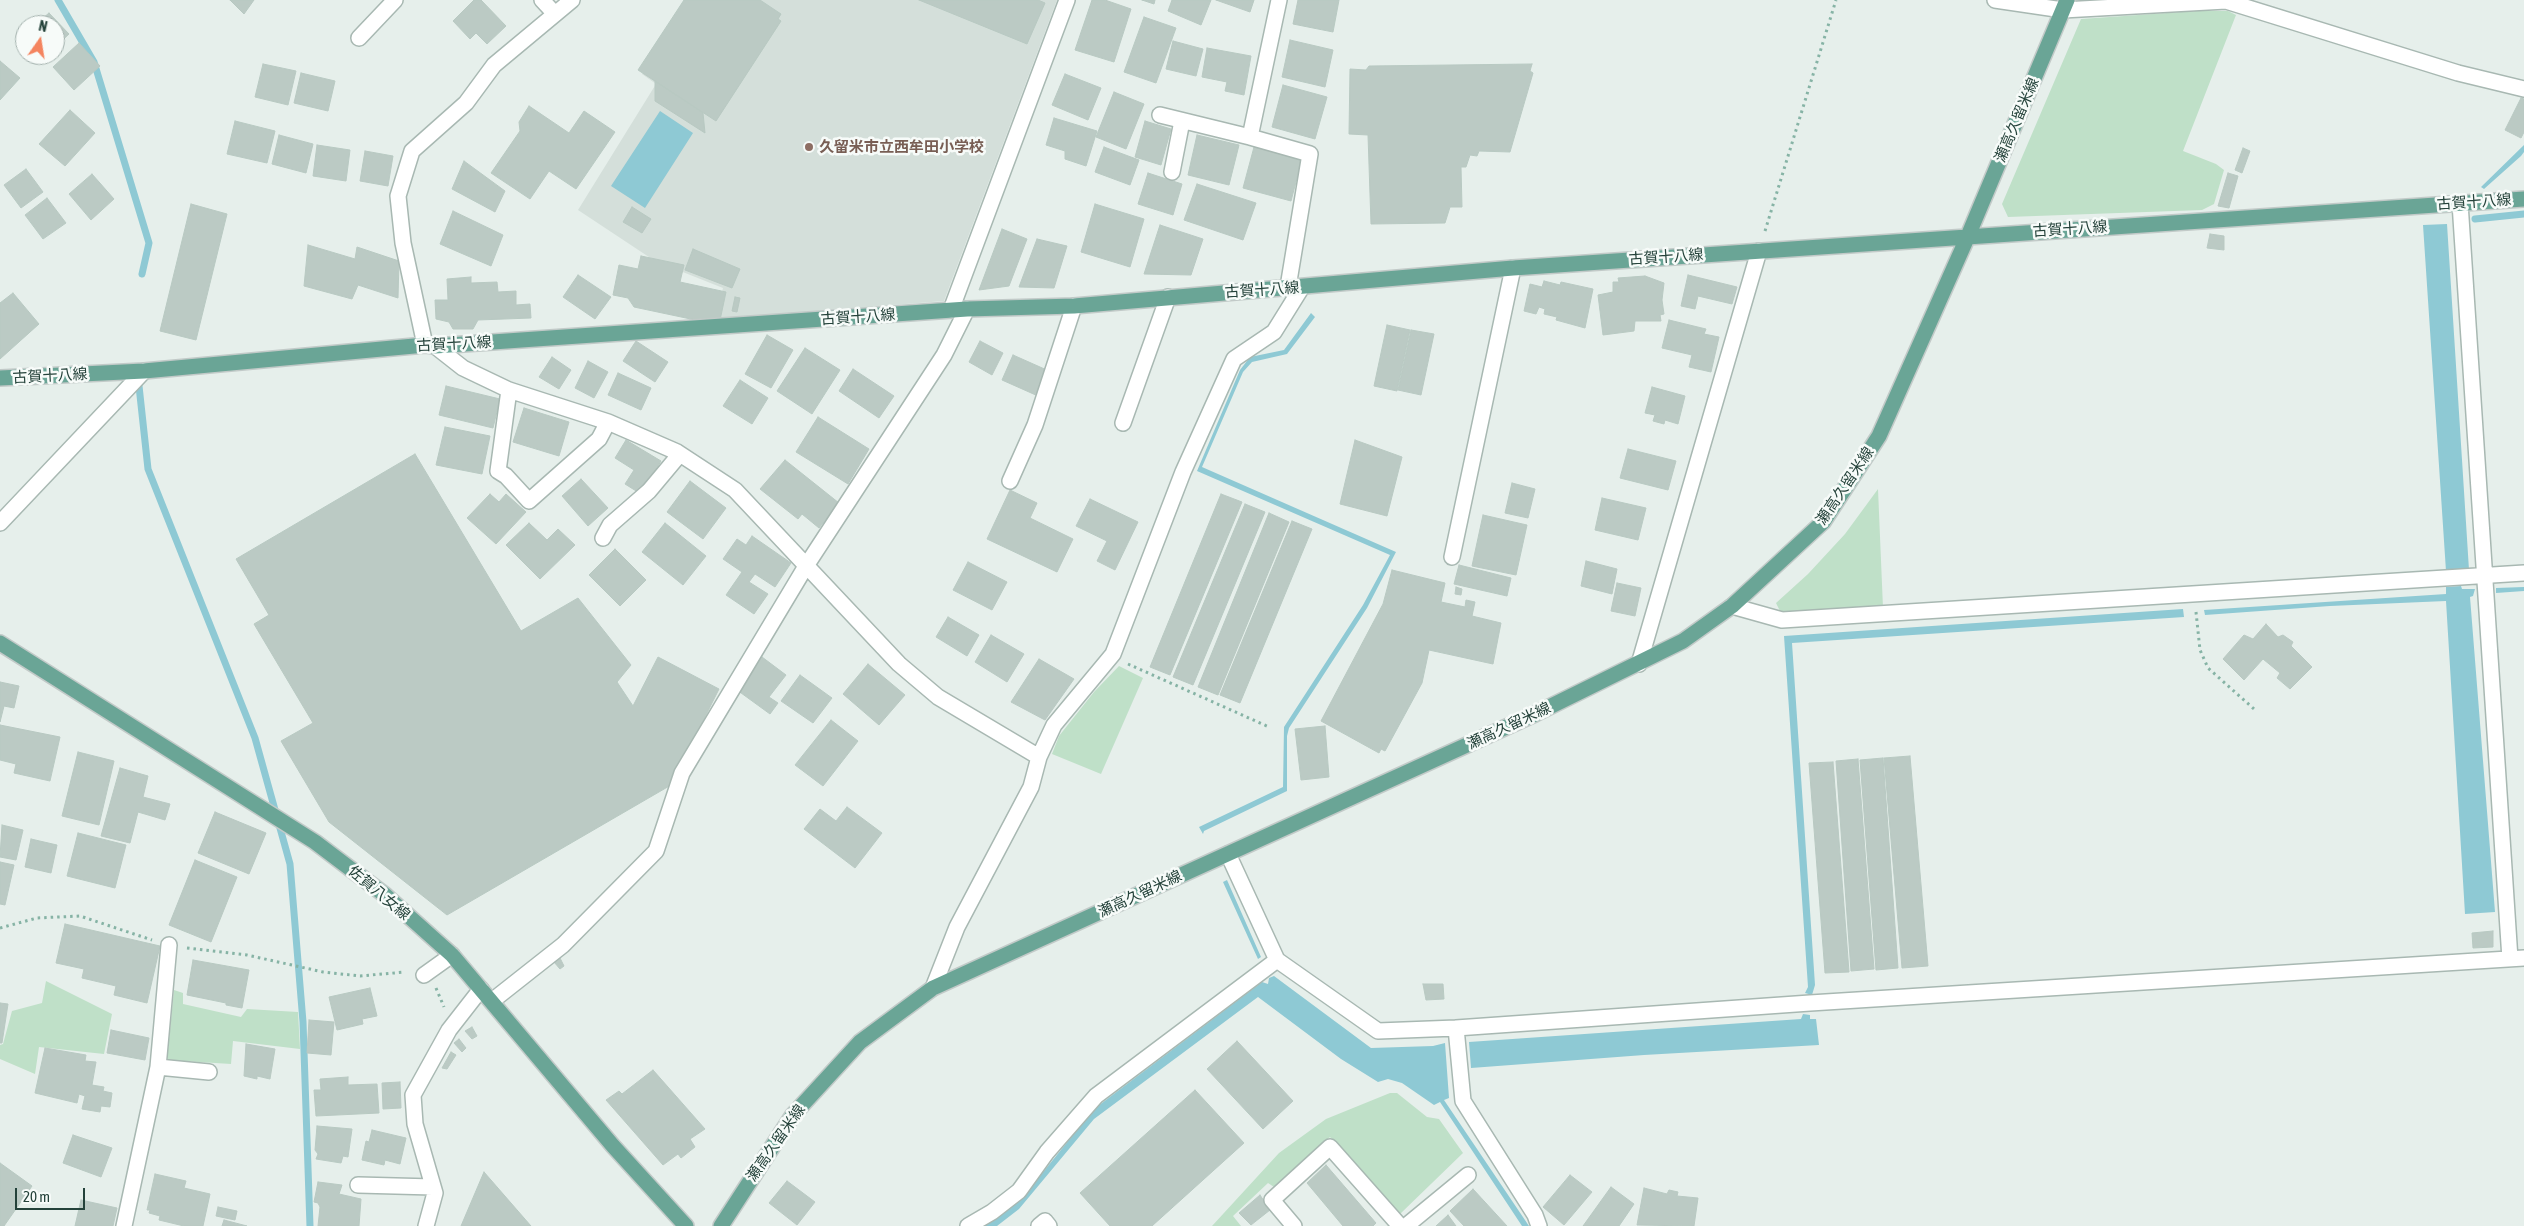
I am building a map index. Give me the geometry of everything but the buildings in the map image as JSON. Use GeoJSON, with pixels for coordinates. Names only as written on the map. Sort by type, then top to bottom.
{"type":"FeatureCollection","features":[{"type":"Feature","properties":{"kind":"main road","name":"瀬高久留米線"},"geometry":{"type":"LineString","coordinates":[[721,1226],[793,1114],[860,1042],[933,988],[1535,714],[1683,641],[1732,606],[1823,522],[1878,436],[1968,236],[2065,5]]}},
{"type":"Feature","properties":{"kind":"main road","name":"古賀十八線"},"geometry":{"type":"LineString","coordinates":[[0,378],[144,371],[430,345],[951,310],[1074,306],[1513,268],[2524,199]]}},
{"type":"Feature","properties":{"kind":"main road","name":"佐賀八女線"},"geometry":{"type":"LineString","coordinates":[[0,643],[315,842],[385,895],[452,955],[613,1146],[686,1226]]}},
{"type":"Feature","properties":{"kind":"street"},"geometry":{"type":"LineString","coordinates":[[359,38],[395,0]]}},
{"type":"Feature","properties":{"kind":"street"},"geometry":{"type":"LineString","coordinates":[[542,0],[555,14]]}},
{"type":"Feature","properties":{"kind":"street"},"geometry":{"type":"LineString","coordinates":[[572,0],[494,65],[466,103],[412,151],[398,196],[403,243],[430,345],[463,368],[509,390],[608,422],[680,454],[736,490],[899,664],[938,697],[1040,757]]}},
{"type":"Feature","properties":{"kind":"street"},"geometry":{"type":"LineString","coordinates":[[951,310],[1067,0]]}},
{"type":"Feature","properties":{"kind":"street"},"geometry":{"type":"LineString","coordinates":[[1250,137],[1279,0]]}},
{"type":"Feature","properties":{"kind":"street"},"geometry":{"type":"LineString","coordinates":[[1995,0],[2065,5],[2226,1],[2458,73],[2524,89]]}},
{"type":"Feature","properties":{"kind":"street"},"geometry":{"type":"LineString","coordinates":[[933,988],[957,927],[1031,787],[1040,757],[1054,725],[1112,654],[1183,472],[1234,359],[1274,332],[1295,287],[1310,154],[1160,115]]}},
{"type":"Feature","properties":{"kind":"street"},"geometry":{"type":"LineString","coordinates":[[1172,172],[1182,121]]}},
{"type":"Feature","properties":{"kind":"street"},"geometry":{"type":"LineString","coordinates":[[1228,854],[1277,960],[1378,1031],[1456,1028],[1810,1003],[2517,959],[2485,576],[2460,203]]}},
{"type":"Feature","properties":{"kind":"street"},"geometry":{"type":"LineString","coordinates":[[1638,664],[1759,250]]}},
{"type":"Feature","properties":{"kind":"street"},"geometry":{"type":"LineString","coordinates":[[1452,557],[1513,268]]}},
{"type":"Feature","properties":{"kind":"street"},"geometry":{"type":"LineString","coordinates":[[1123,423],[1168,298]]}},
{"type":"Feature","properties":{"kind":"street"},"geometry":{"type":"LineString","coordinates":[[1010,481],[1035,425],[1074,306]]}},
{"type":"Feature","properties":{"kind":"street"},"geometry":{"type":"LineString","coordinates":[[492,1002],[563,945],[656,852],[682,773],[806,566],[944,355],[967,309]]}},
{"type":"Feature","properties":{"kind":"street"},"geometry":{"type":"LineString","coordinates":[[0,523],[144,371]]}},
{"type":"Feature","properties":{"kind":"street"},"geometry":{"type":"LineString","coordinates":[[509,390],[498,471],[506,476],[529,501],[598,439],[608,422]]}},
{"type":"Feature","properties":{"kind":"street"},"geometry":{"type":"LineString","coordinates":[[603,538],[610,525],[649,491],[680,454]]}},
{"type":"Feature","properties":{"kind":"street"},"geometry":{"type":"LineString","coordinates":[[1732,606],[1782,620],[2524,573]]}},
{"type":"Feature","properties":{"kind":"street"},"geometry":{"type":"LineString","coordinates":[[124,1226],[158,1067],[169,945]]}},
{"type":"Feature","properties":{"kind":"street"},"geometry":{"type":"LineString","coordinates":[[424,975],[452,955]]}},
{"type":"Feature","properties":{"kind":"street"},"geometry":{"type":"LineString","coordinates":[[968,1226],[992,1212],[1019,1191],[1047,1152],[1096,1096],[1277,960]]}},
{"type":"Feature","properties":{"kind":"street"},"geometry":{"type":"LineString","coordinates":[[426,1226],[435,1193],[415,1124],[413,1095],[449,1030],[481,989]]}},
{"type":"Feature","properties":{"kind":"street"},"geometry":{"type":"LineString","coordinates":[[1456,1028],[1463,1101],[1535,1215],[1538,1226]]}},
{"type":"Feature","properties":{"kind":"street"},"geometry":{"type":"LineString","coordinates":[[158,1067],[209,1072]]}},
{"type":"Feature","properties":{"kind":"street"},"geometry":{"type":"LineString","coordinates":[[1285,1223],[1272,1200],[1330,1147],[1400,1226]]}},
{"type":"Feature","properties":{"kind":"street"},"geometry":{"type":"LineString","coordinates":[[1406,1226],[1468,1176]]}},
{"type":"Feature","properties":{"kind":"street"},"geometry":{"type":"LineString","coordinates":[[358,1185],[433,1187]]}},
{"type":"Feature","properties":{"kind":"street"},"geometry":{"type":"LineString","coordinates":[[1039,1226],[1045,1221],[1049,1226]]}},
{"type":"Feature","properties":{"kind":"path"},"geometry":{"type":"LineString","coordinates":[[1759,250],[1836,0]]}},
{"type":"Feature","properties":{"kind":"path"},"geometry":{"type":"LineString","coordinates":[[2195,594],[2200,650],[2208,668],[2254,709]]}},
{"type":"Feature","properties":{"kind":"path"},"geometry":{"type":"LineString","coordinates":[[1112,654],[1130,666],[1269,726]]}},
{"type":"Feature","properties":{"kind":"path"},"geometry":{"type":"LineString","coordinates":[[0,928],[37,918],[80,916],[169,945],[247,955],[323,972],[360,976],[408,972],[424,975],[437,989],[449,1030]]}},
{"type":"Feature","properties":{"kind":"shaded area","name":"久留米市立西牟田小学校"},"geometry":{"type":"Polygon","coordinates":[[[689,0],[1057,0],[944,301],[715,319],[723,288],[655,261],[578,210],[656,84],[642,74],[689,0]]]}},
{"type":"Feature","properties":{"kind":"green space"},"geometry":{"type":"Polygon","coordinates":[[[2196,11],[2228,11],[2236,15],[2183,151],[2216,164],[2224,170],[2214,204],[2202,210],[2008,217],[2002,204],[2081,19],[2196,11]]]}},
{"type":"Feature","properties":{"kind":"green space"},"geometry":{"type":"Polygon","coordinates":[[[1878,489],[1883,608],[1782,615],[1776,603],[1808,574],[1845,534],[1878,489]]]}},
{"type":"Feature","properties":{"kind":"green space"},"geometry":{"type":"Polygon","coordinates":[[[1119,666],[1143,678],[1101,774],[1052,754],[1059,736],[1094,692],[1119,666]]]}},
{"type":"Feature","properties":{"kind":"green space"},"geometry":{"type":"Polygon","coordinates":[[[46,981],[112,1014],[104,1054],[39,1047],[35,1074],[0,1059],[0,1045],[3,1044],[12,1011],[42,1003],[46,981]]]}},
{"type":"Feature","properties":{"kind":"green space"},"geometry":{"type":"Polygon","coordinates":[[[174,990],[183,993],[183,1004],[241,1017],[247,1009],[298,1012],[300,1049],[233,1041],[231,1064],[167,1060],[174,990]]]}},
{"type":"Feature","properties":{"kind":"green space"},"geometry":{"type":"Polygon","coordinates":[[[1390,1093],[1397,1093],[1427,1117],[1439,1119],[1463,1153],[1400,1214],[1330,1137],[1274,1187],[1268,1183],[1233,1216],[1241,1226],[1212,1226],[1279,1153],[1326,1119],[1390,1093]]]}},
{"type":"Feature","properties":{"kind":"water"},"geometry":{"type":"Polygon","coordinates":[[[660,111],[693,133],[645,208],[611,186],[660,111]]]}},
{"type":"Feature","properties":{"kind":"water"},"geometry":{"type":"Polygon","coordinates":[[[2524,145],[2524,152],[2521,156],[2484,189],[2481,187],[2524,145]]]}},
{"type":"Feature","properties":{"kind":"water"},"geometry":{"type":"Polygon","coordinates":[[[2447,224],[2469,570],[2446,571],[2423,225],[2447,224]]]}},
{"type":"Feature","properties":{"kind":"water"},"geometry":{"type":"Polygon","coordinates":[[[1311,313],[1315,317],[1287,354],[1252,362],[1243,372],[1202,467],[1396,552],[1367,608],[1289,728],[1287,736],[1287,791],[1204,831],[1203,834],[1199,827],[1283,787],[1284,727],[1363,605],[1390,555],[1197,471],[1240,370],[1250,357],[1284,350],[1311,313]]]}},
{"type":"Feature","properties":{"kind":"water"},"geometry":{"type":"Polygon","coordinates":[[[2461,586],[2462,589],[2475,589],[2473,596],[2470,597],[2495,912],[2465,914],[2446,601],[2330,606],[2205,615],[2204,610],[2446,594],[2446,587],[2461,586]]]}},
{"type":"Feature","properties":{"kind":"water"},"geometry":{"type":"Polygon","coordinates":[[[2524,587],[2524,591],[2496,593],[2496,588],[2524,587]]]}},
{"type":"Feature","properties":{"kind":"water"},"geometry":{"type":"Polygon","coordinates":[[[2183,609],[2184,617],[1792,643],[1815,985],[1812,995],[1805,993],[1808,987],[1784,636],[2183,609]]]}},
{"type":"Feature","properties":{"kind":"water"},"geometry":{"type":"Polygon","coordinates":[[[1227,880],[1261,957],[1258,959],[1223,882],[1227,880]]]}},
{"type":"Feature","properties":{"kind":"water"},"geometry":{"type":"Polygon","coordinates":[[[1274,976],[1371,1048],[1433,1046],[1445,1043],[1449,1098],[1444,1100],[1529,1226],[1522,1226],[1440,1102],[1434,1105],[1402,1083],[1388,1079],[1378,1082],[1341,1059],[1258,997],[1094,1119],[1019,1209],[997,1226],[985,1226],[1027,1192],[1094,1109],[1262,982],[1268,984],[1269,978],[1274,976]]]}},
{"type":"Feature","properties":{"kind":"water"},"geometry":{"type":"Polygon","coordinates":[[[1803,1014],[1810,1015],[1810,1019],[1816,1019],[1819,1045],[1644,1055],[1471,1068],[1469,1042],[1801,1019],[1803,1014]]]}},
{"type":"Feature","properties":{"kind":"waterway"},"geometry":{"type":"LineString","coordinates":[[58,0],[94,62],[149,243],[142,274]]}},
{"type":"Feature","properties":{"kind":"waterway"},"geometry":{"type":"LineString","coordinates":[[2475,219],[2524,214]]}},
{"type":"Feature","properties":{"kind":"waterway"},"geometry":{"type":"LineString","coordinates":[[139,386],[148,469],[255,738],[290,864],[303,1022],[310,1226]]}},
{"type":"Feature","properties":{"kind":"place","name":"久留米市立西牟田小学校"},"geometry":{"type":"Point","coordinates":[809,147]}}]}
